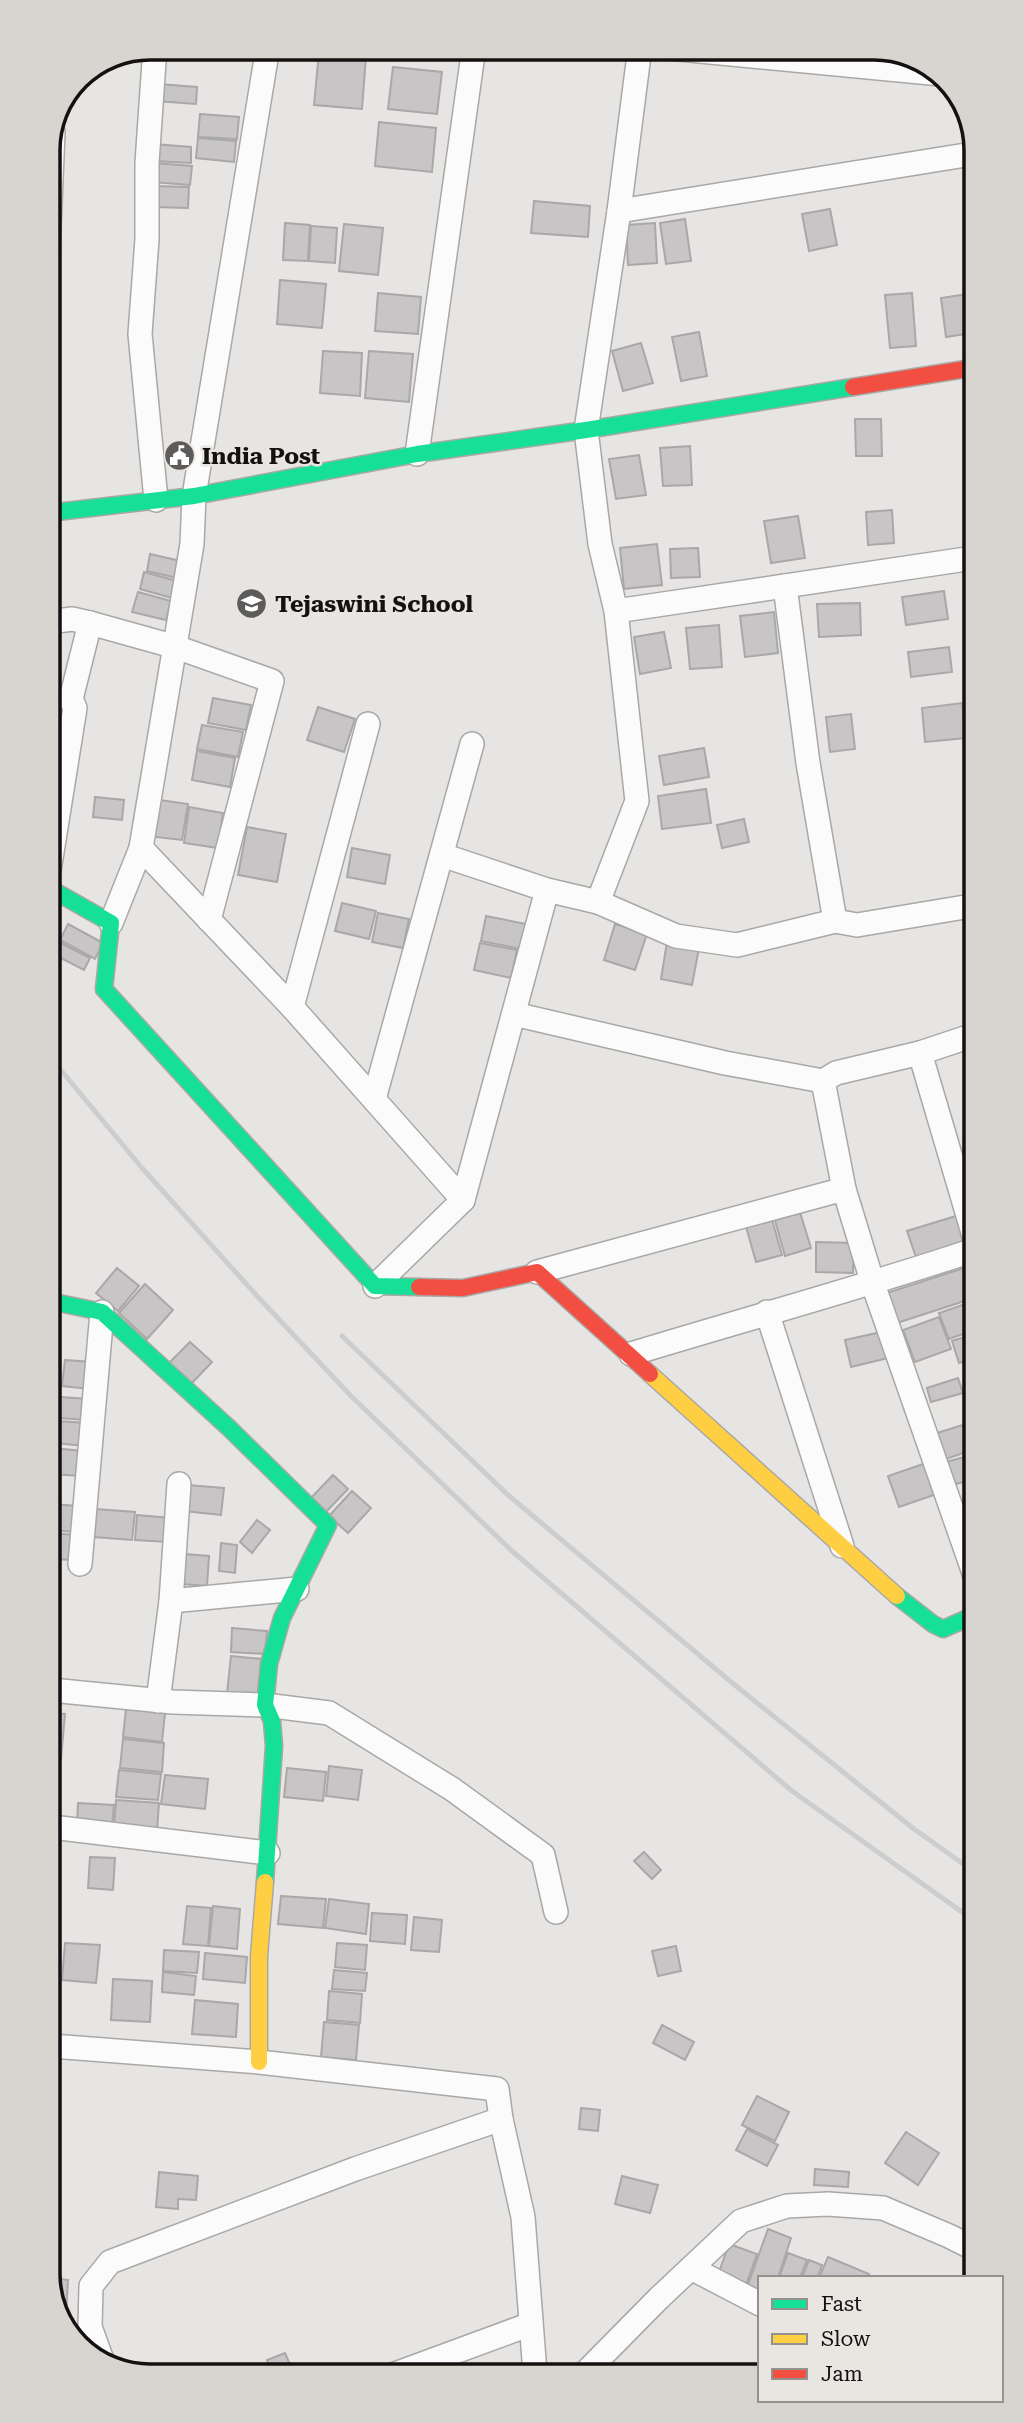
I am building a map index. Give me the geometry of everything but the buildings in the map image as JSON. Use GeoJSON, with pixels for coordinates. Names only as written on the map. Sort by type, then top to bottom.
{"type":"FeatureCollection","features":[{"type":"Feature","properties":{"kind":"street"},"geometry":{"type":"LineString","coordinates":[[154,60],[147,163],[147,239],[140,334],[156,500]]}},
{"type":"Feature","properties":{"kind":"street"},"geometry":{"type":"LineString","coordinates":[[266,60],[194,496],[192,544],[176,646],[141,848],[111,923],[104,989],[374,1286],[463,1287],[537,1272],[844,1189]]}},
{"type":"Feature","properties":{"kind":"street"},"geometry":{"type":"LineString","coordinates":[[417,454],[472,60]]}},
{"type":"Feature","properties":{"kind":"street"},"geometry":{"type":"LineString","coordinates":[[598,902],[637,801],[616,611],[600,544],[586,430],[620,211],[638,60]]}},
{"type":"Feature","properties":{"kind":"street"},"geometry":{"type":"LineString","coordinates":[[794,60],[919,72]]}},
{"type":"Feature","properties":{"kind":"street"},"geometry":{"type":"LineString","coordinates":[[620,211],[964,154]]}},
{"type":"Feature","properties":{"kind":"street"},"geometry":{"type":"LineString","coordinates":[[60,512],[194,496],[417,454],[586,430],[964,369]]}},
{"type":"Feature","properties":{"kind":"street"},"geometry":{"type":"LineString","coordinates":[[616,611],[964,559]]}},
{"type":"Feature","properties":{"kind":"street"},"geometry":{"type":"LineString","coordinates":[[785,586],[808,763],[835,921]]}},
{"type":"Feature","properties":{"kind":"street"},"geometry":{"type":"LineString","coordinates":[[60,621],[72,619],[176,646],[272,681],[209,920]]}},
{"type":"Feature","properties":{"kind":"street"},"geometry":{"type":"LineString","coordinates":[[60,802],[75,708],[60,700],[90,623]]}},
{"type":"Feature","properties":{"kind":"street"},"geometry":{"type":"LineString","coordinates":[[292,1007],[369,723]]}},
{"type":"Feature","properties":{"kind":"street"},"geometry":{"type":"LineString","coordinates":[[374,1099],[472,744]]}},
{"type":"Feature","properties":{"kind":"street"},"geometry":{"type":"LineString","coordinates":[[141,848],[292,1007],[463,1200]]}},
{"type":"Feature","properties":{"kind":"street"},"geometry":{"type":"LineString","coordinates":[[442,855],[547,890],[598,902],[676,936],[737,945],[835,921],[857,925],[964,907]]}},
{"type":"Feature","properties":{"kind":"street"},"geometry":{"type":"LineString","coordinates":[[374,1286],[463,1200],[547,890]]}},
{"type":"Feature","properties":{"kind":"street"},"geometry":{"type":"LineString","coordinates":[[60,894],[111,923]]}},
{"type":"Feature","properties":{"kind":"street"},"geometry":{"type":"LineString","coordinates":[[514,1014],[725,1063],[823,1081],[836,1073],[920,1053],[964,1038]]}},
{"type":"Feature","properties":{"kind":"street"},"geometry":{"type":"LineString","coordinates":[[920,1053],[964,1202]]}},
{"type":"Feature","properties":{"kind":"street"},"geometry":{"type":"LineString","coordinates":[[823,1081],[844,1189],[873,1284],[964,1545]]}},
{"type":"Feature","properties":{"kind":"street"},"geometry":{"type":"LineString","coordinates":[[631,1354],[767,1312],[873,1284],[964,1253]]}},
{"type":"Feature","properties":{"kind":"street"},"geometry":{"type":"LineString","coordinates":[[537,1272],[901,1600],[943,1629],[964,1620]]}},
{"type":"Feature","properties":{"kind":"street"},"geometry":{"type":"LineString","coordinates":[[60,1303],[102,1311],[229,1428],[328,1525],[282,1618],[269,1664],[265,1705],[272,1721],[274,1746],[259,1956],[259,2062]]}},
{"type":"Feature","properties":{"kind":"street"},"geometry":{"type":"LineString","coordinates":[[80,1564],[102,1311]]}},
{"type":"Feature","properties":{"kind":"street"},"geometry":{"type":"LineString","coordinates":[[767,1312],[843,1547]]}},
{"type":"Feature","properties":{"kind":"street"},"geometry":{"type":"LineString","coordinates":[[158,1700],[171,1601],[178,1484]]}},
{"type":"Feature","properties":{"kind":"street"},"geometry":{"type":"LineString","coordinates":[[171,1601],[297,1589]]}},
{"type":"Feature","properties":{"kind":"street"},"geometry":{"type":"LineString","coordinates":[[60,1691],[158,1700],[265,1705],[329,1713],[452,1789],[544,1855],[556,1912]]}},
{"type":"Feature","properties":{"kind":"street"},"geometry":{"type":"LineString","coordinates":[[60,1828],[268,1853]]}},
{"type":"Feature","properties":{"kind":"street"},"geometry":{"type":"LineString","coordinates":[[60,2047],[259,2062],[497,2089],[523,2217],[533,2364]]}},
{"type":"Feature","properties":{"kind":"street"},"geometry":{"type":"LineString","coordinates":[[97,2346],[90,2327],[91,2286],[110,2262],[355,2169],[501,2119]]}},
{"type":"Feature","properties":{"kind":"street"},"geometry":{"type":"LineString","coordinates":[[594,2364],[741,2221],[787,2206],[828,2204],[883,2208],[964,2244]]}},
{"type":"Feature","properties":{"kind":"street"},"geometry":{"type":"LineString","coordinates":[[691,2268],[758,2303]]}},
{"type":"Feature","properties":{"kind":"street"},"geometry":{"type":"LineString","coordinates":[[441,2363],[531,2324]]}},
{"type":"Feature","properties":{"kind":"railway"},"geometry":{"type":"LineString","coordinates":[[60,1069],[142,1168],[258,1297],[351,1396],[512,1551],[792,1791],[964,1913]]}},
{"type":"Feature","properties":{"kind":"railway"},"geometry":{"type":"LineString","coordinates":[[342,1336],[508,1495],[736,1686],[914,1829],[964,1864]]}},
{"type":"Feature","properties":{"kind":"traffic: fast"},"geometry":{"type":"LineString","coordinates":[[60,512],[194,496],[417,454],[853,387]]}},
{"type":"Feature","properties":{"kind":"traffic: fast"},"geometry":{"type":"LineString","coordinates":[[60,894],[111,923],[104,989],[375,1286],[419,1287]]}},
{"type":"Feature","properties":{"kind":"traffic: fast"},"geometry":{"type":"LineString","coordinates":[[60,1303],[102,1312],[229,1428],[328,1525],[282,1618],[269,1664],[265,1705],[272,1721],[274,1746],[265,1882]]}},
{"type":"Feature","properties":{"kind":"traffic: fast"},"geometry":{"type":"LineString","coordinates":[[897,1596],[943,1629],[964,1620]]}},
{"type":"Feature","properties":{"kind":"traffic: slow"},"geometry":{"type":"LineString","coordinates":[[650,1374],[897,1596]]}},
{"type":"Feature","properties":{"kind":"traffic: slow"},"geometry":{"type":"LineString","coordinates":[[259,2062],[259,1956],[265,1882]]}},
{"type":"Feature","properties":{"kind":"traffic: jam"},"geometry":{"type":"LineString","coordinates":[[853,387],[964,369]]}},
{"type":"Feature","properties":{"kind":"traffic: jam"},"geometry":{"type":"LineString","coordinates":[[419,1287],[463,1288],[537,1272],[650,1374]]}},
{"type":"Feature","properties":{"kind":"place","name":"India Post"},"geometry":{"type":"Point","coordinates":[179,456]}},
{"type":"Feature","properties":{"kind":"place","name":"Tejaswini School"},"geometry":{"type":"Point","coordinates":[252,604]}}]}
